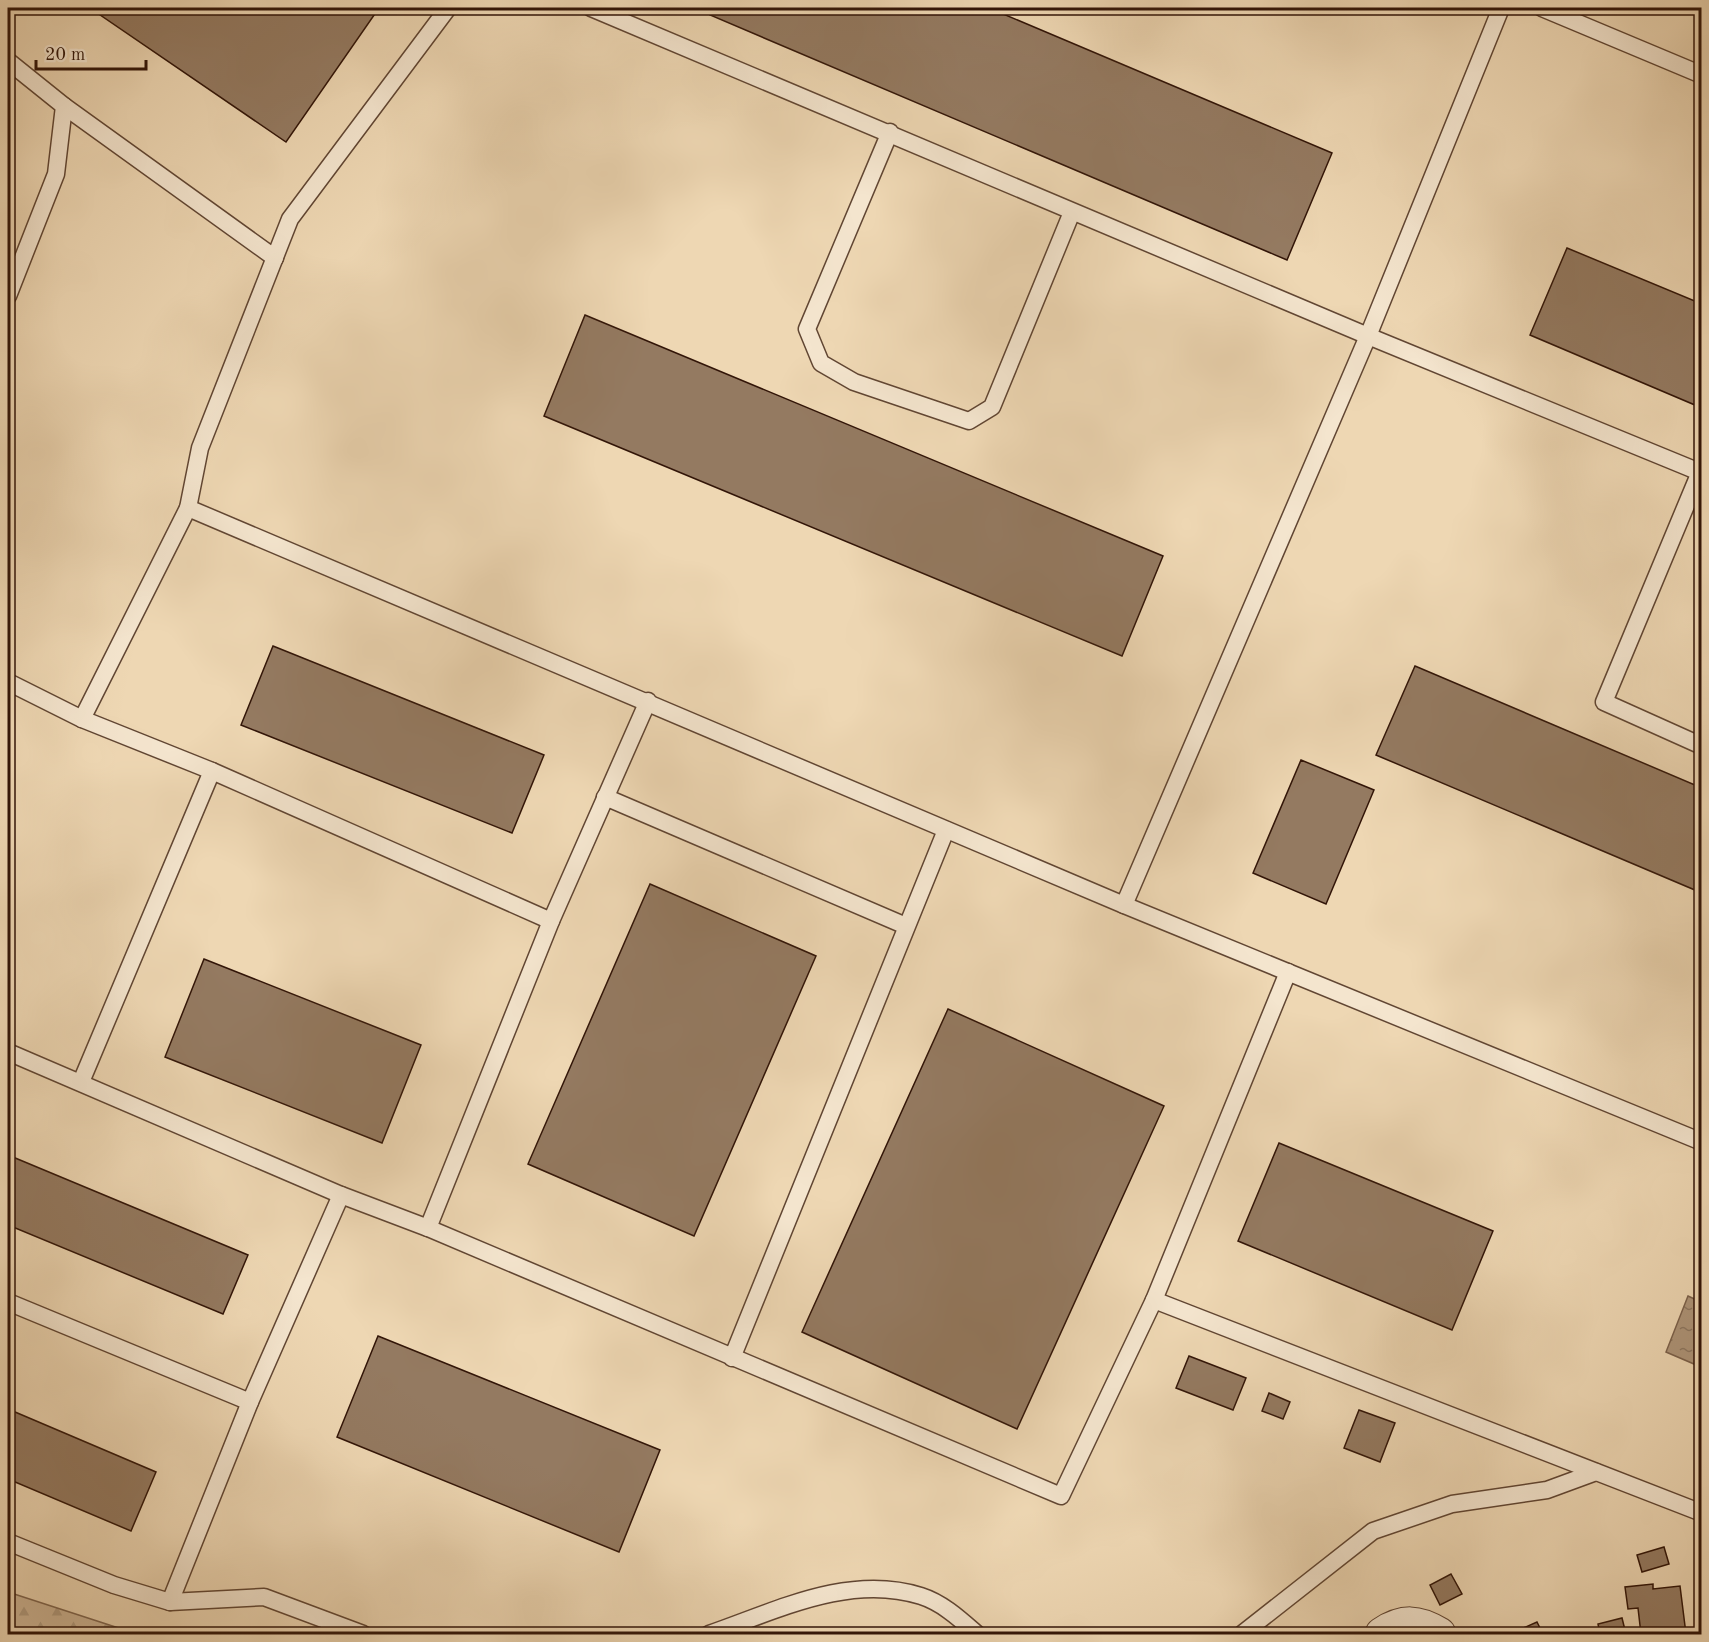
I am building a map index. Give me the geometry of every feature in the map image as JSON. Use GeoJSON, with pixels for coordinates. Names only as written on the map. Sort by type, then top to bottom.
{"type":"FeatureCollection","features":[{"type":"Feature","properties":{"kind":"street"},"geometry":{"type":"LineString","coordinates":[[1382,1635],[1394,1626],[1422,1623],[1439,1635]]}},
{"type":"Feature","properties":{"kind":"lane"},"geometry":{"type":"LineString","coordinates":[[82,719],[188,508],[200,448],[290,219],[448,8]]}},
{"type":"Feature","properties":{"kind":"lane"},"geometry":{"type":"LineString","coordinates":[[591,8],[890,132],[1072,212],[1368,336],[1701,472],[1604,702],[1701,746]]}},
{"type":"Feature","properties":{"kind":"lane"},"geometry":{"type":"LineString","coordinates":[[1124,905],[1368,336],[1501,8]]}},
{"type":"Feature","properties":{"kind":"lane"},"geometry":{"type":"LineString","coordinates":[[1542,8],[1701,75]]}},
{"type":"Feature","properties":{"kind":"lane"},"geometry":{"type":"LineString","coordinates":[[8,62],[64,106],[275,258]]}},
{"type":"Feature","properties":{"kind":"lane"},"geometry":{"type":"LineString","coordinates":[[8,296],[56,174],[64,106]]}},
{"type":"Feature","properties":{"kind":"lane"},"geometry":{"type":"LineString","coordinates":[[890,132],[807,329],[821,363],[854,382],[969,421],[992,407],[1072,212]]}},
{"type":"Feature","properties":{"kind":"lane"},"geometry":{"type":"LineString","coordinates":[[188,508],[648,701],[1124,905],[1701,1142]]}},
{"type":"Feature","properties":{"kind":"lane"},"geometry":{"type":"LineString","coordinates":[[8,682],[82,719],[212,771],[550,921]]}},
{"type":"Feature","properties":{"kind":"lane"},"geometry":{"type":"LineString","coordinates":[[428,1228],[550,921],[648,701]]}},
{"type":"Feature","properties":{"kind":"lane"},"geometry":{"type":"LineString","coordinates":[[81,1082],[212,771]]}},
{"type":"Feature","properties":{"kind":"lane"},"geometry":{"type":"LineString","coordinates":[[605,797],[906,926]]}},
{"type":"Feature","properties":{"kind":"lane"},"geometry":{"type":"LineString","coordinates":[[732,1358],[946,830]]}},
{"type":"Feature","properties":{"kind":"lane"},"geometry":{"type":"LineString","coordinates":[[8,1052],[341,1195],[428,1228],[1061,1496],[1154,1300],[1288,972]]}},
{"type":"Feature","properties":{"kind":"lane"},"geometry":{"type":"LineString","coordinates":[[170,1602],[250,1402],[341,1195]]}},
{"type":"Feature","properties":{"kind":"lane"},"geometry":{"type":"LineString","coordinates":[[1154,1300],[1701,1513]]}},
{"type":"Feature","properties":{"kind":"lane"},"geometry":{"type":"LineString","coordinates":[[8,1302],[250,1402]]}},
{"type":"Feature","properties":{"kind":"lane"},"geometry":{"type":"LineString","coordinates":[[1242,1635],[1373,1531],[1452,1504],[1547,1490],[1596,1472]]}},
{"type":"Feature","properties":{"kind":"lane"},"geometry":{"type":"LineString","coordinates":[[8,1542],[114,1585],[170,1602],[264,1597],[363,1635]]}},
{"type":"Feature","properties":{"kind":"lane"},"geometry":{"type":"LineString","coordinates":[[709,1635],[837,1590],[875,1588],[922,1596],[954,1614],[977,1635]]}},
{"type":"Feature","properties":{"kind":"green space"},"geometry":{"type":"Polygon","coordinates":[[[8,1592],[137,1634],[8,1634],[8,1592]]]}},
{"type":"Feature","properties":{"kind":"water"},"geometry":{"type":"Polygon","coordinates":[[[1688,1296],[1701,1302],[1701,1367],[1666,1352],[1688,1296]]]}},
{"type":"Feature","properties":{"kind":"building"},"geometry":{"type":"Polygon","coordinates":[[[90,8],[379,8],[286,142],[90,8]]]}},
{"type":"Feature","properties":{"kind":"building"},"geometry":{"type":"Polygon","coordinates":[[[714,8],[989,8],[1332,153],[1287,260],[710,15],[714,8]]]}},
{"type":"Feature","properties":{"kind":"building"},"geometry":{"type":"Polygon","coordinates":[[[1567,248],[1702,304],[1702,408],[1530,335],[1567,248]]]}},
{"type":"Feature","properties":{"kind":"building"},"geometry":{"type":"Polygon","coordinates":[[[585,315],[1163,556],[1122,656],[544,416],[585,315]]]}},
{"type":"Feature","properties":{"kind":"building"},"geometry":{"type":"Polygon","coordinates":[[[273,646],[544,755],[512,833],[241,725],[273,646]]]}},
{"type":"Feature","properties":{"kind":"building"},"geometry":{"type":"Polygon","coordinates":[[[1415,666],[1702,788],[1702,893],[1376,755],[1415,666]]]}},
{"type":"Feature","properties":{"kind":"building"},"geometry":{"type":"Polygon","coordinates":[[[1301,760],[1374,790],[1326,904],[1253,873],[1301,760]]]}},
{"type":"Feature","properties":{"kind":"building"},"geometry":{"type":"Polygon","coordinates":[[[650,884],[816,956],[694,1236],[528,1164],[650,884]]]}},
{"type":"Feature","properties":{"kind":"building"},"geometry":{"type":"Polygon","coordinates":[[[204,959],[421,1045],[382,1143],[165,1057],[204,959]]]}},
{"type":"Feature","properties":{"kind":"building"},"geometry":{"type":"Polygon","coordinates":[[[948,1009],[1164,1106],[1017,1429],[802,1332],[948,1009]]]}},
{"type":"Feature","properties":{"kind":"building"},"geometry":{"type":"Polygon","coordinates":[[[1279,1143],[1493,1231],[1452,1330],[1238,1241],[1279,1143]]]}},
{"type":"Feature","properties":{"kind":"building"},"geometry":{"type":"Polygon","coordinates":[[[8,1155],[248,1255],[223,1314],[8,1225],[8,1155]]]}},
{"type":"Feature","properties":{"kind":"building"},"geometry":{"type":"Polygon","coordinates":[[[378,1336],[660,1450],[619,1552],[337,1437],[378,1336]]]}},
{"type":"Feature","properties":{"kind":"building"},"geometry":{"type":"Polygon","coordinates":[[[1189,1356],[1246,1378],[1233,1410],[1176,1388],[1189,1356]]]}},
{"type":"Feature","properties":{"kind":"building"},"geometry":{"type":"Polygon","coordinates":[[[1269,1393],[1290,1402],[1283,1419],[1262,1411],[1269,1393]]]}},
{"type":"Feature","properties":{"kind":"building"},"geometry":{"type":"Polygon","coordinates":[[[8,1409],[156,1472],[131,1531],[8,1479],[8,1409]]]}},
{"type":"Feature","properties":{"kind":"building"},"geometry":{"type":"Polygon","coordinates":[[[1359,1410],[1395,1423],[1380,1462],[1344,1448],[1359,1410]]]}},
{"type":"Feature","properties":{"kind":"building"},"geometry":{"type":"Polygon","coordinates":[[[1664,1547],[1669,1564],[1642,1572],[1637,1555],[1664,1547]]]}},
{"type":"Feature","properties":{"kind":"building"},"geometry":{"type":"Polygon","coordinates":[[[1451,1574],[1462,1594],[1440,1605],[1430,1585],[1451,1574]]]}},
{"type":"Feature","properties":{"kind":"building"},"geometry":{"type":"Polygon","coordinates":[[[1653,1584],[1653,1589],[1680,1586],[1686,1634],[1641,1634],[1638,1608],[1628,1609],[1625,1587],[1653,1584]]]}},
{"type":"Feature","properties":{"kind":"building"},"geometry":{"type":"Polygon","coordinates":[[[1622,1618],[1626,1634],[1600,1634],[1598,1624],[1622,1618]]]}},
{"type":"Feature","properties":{"kind":"building"},"geometry":{"type":"Polygon","coordinates":[[[1537,1622],[1543,1634],[1510,1634],[1537,1622]]]}}]}
